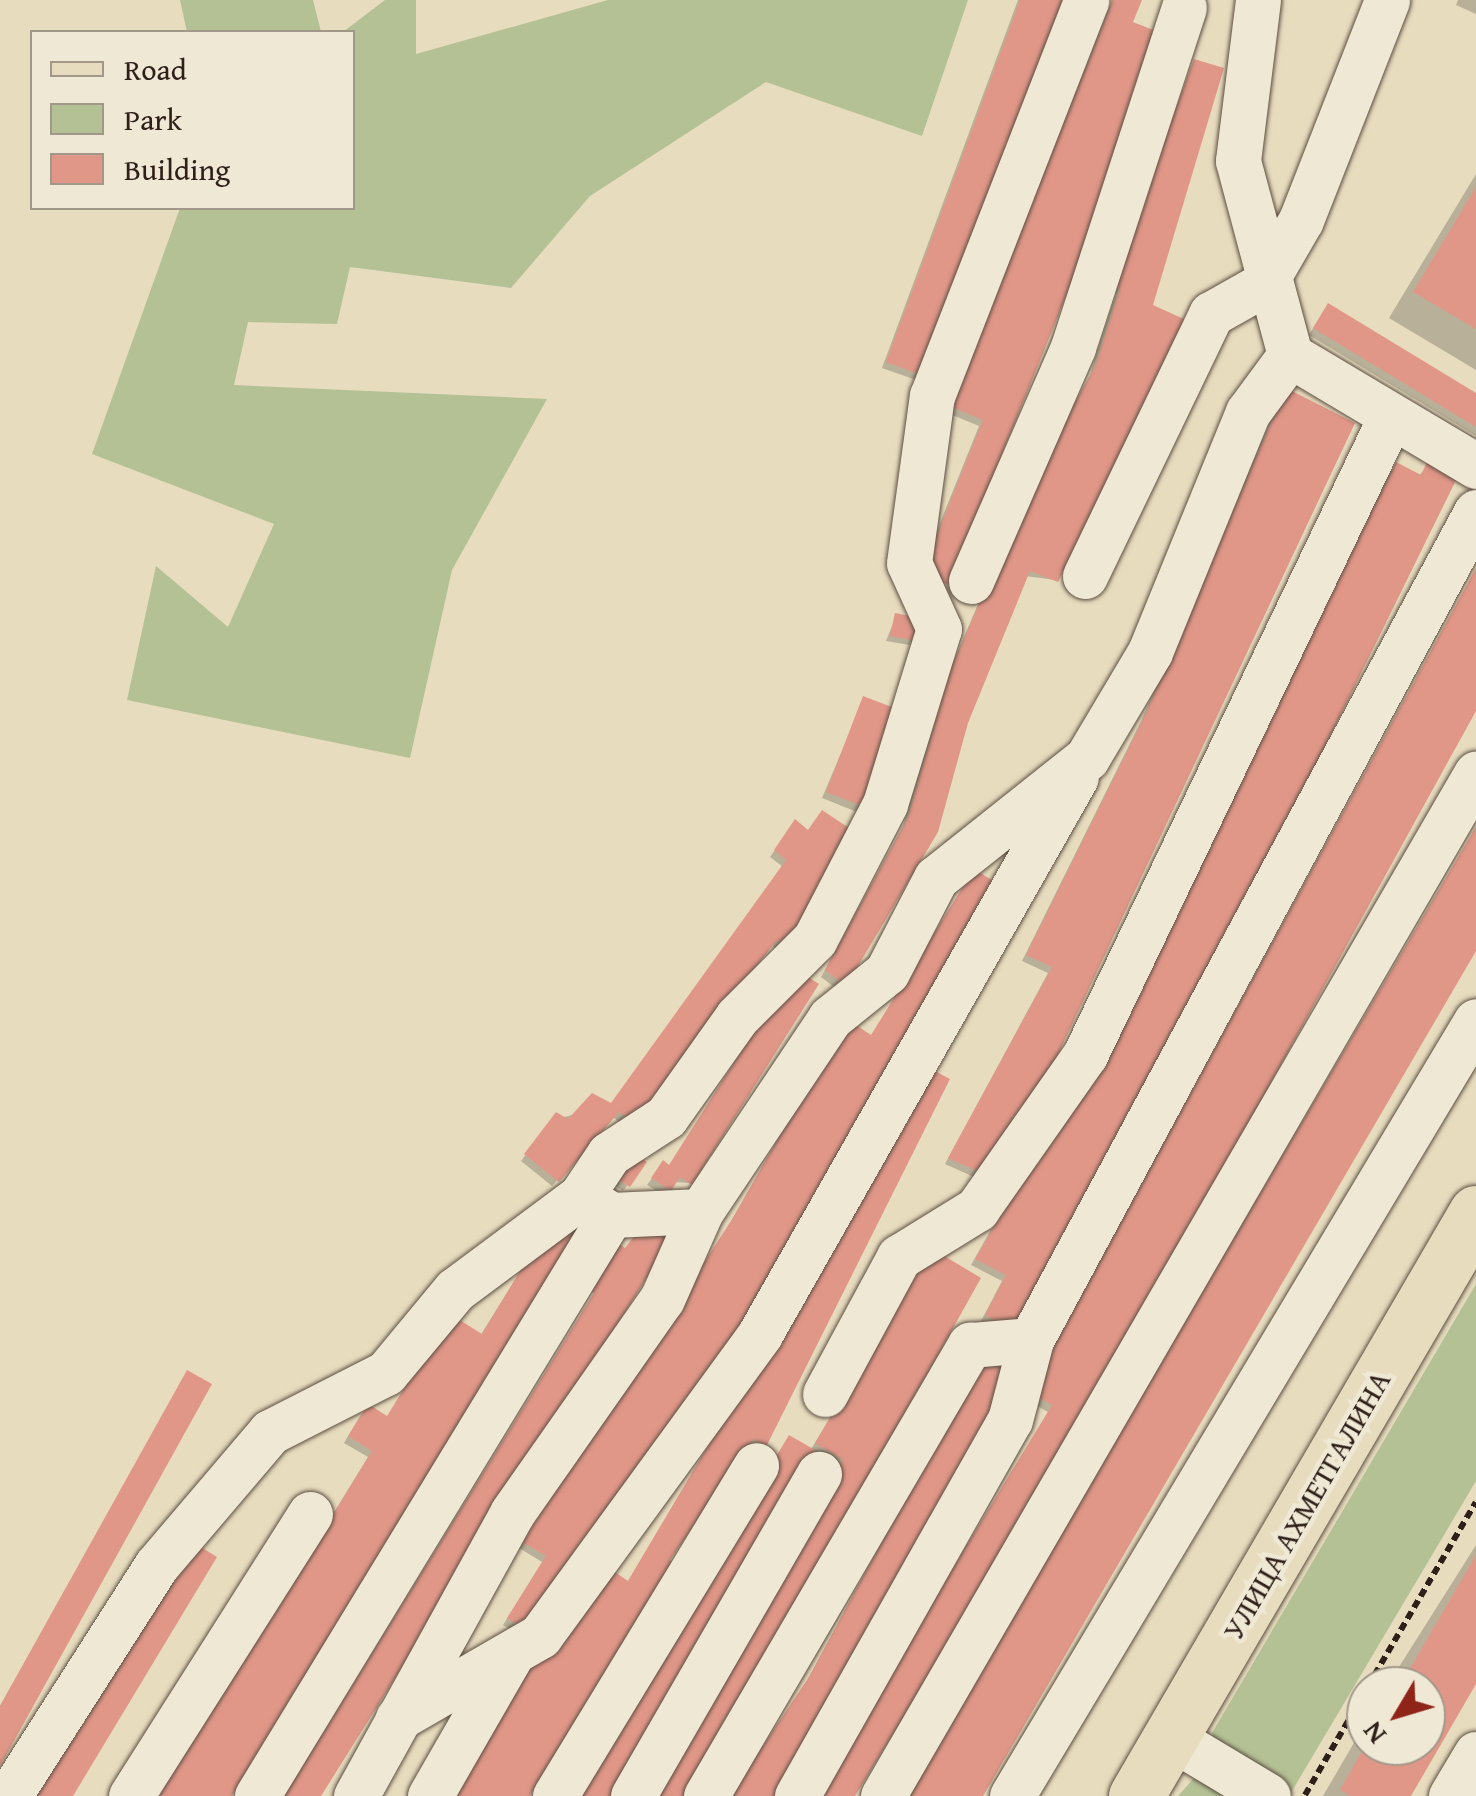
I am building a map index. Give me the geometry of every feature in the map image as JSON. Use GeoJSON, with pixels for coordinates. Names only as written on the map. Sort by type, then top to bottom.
{"type":"FeatureCollection","features":[{"type":"Feature","properties":{"kind":"main road","name":"УЛИЦА АХМЕТГАЛИНА"},"geometry":{"type":"LineString","coordinates":[[1136,1796],[1476,1213]]}},
{"type":"Feature","properties":{"kind":"lane"},"geometry":{"type":"LineString","coordinates":[[258,1796],[596,1206],[609,1154],[666,1117],[737,1017],[815,939],[885,804],[939,629],[909,563],[932,396],[1086,0]]}},
{"type":"Feature","properties":{"kind":"lane"},"geometry":{"type":"LineString","coordinates":[[1085,576],[1210,314],[1264,284],[1301,220],[1387,0]]}},
{"type":"Feature","properties":{"kind":"lane"},"geometry":{"type":"LineString","coordinates":[[971,581],[1074,347],[1180,4],[1253,17],[1238,161],[1264,284],[1290,355],[1476,466]]}},
{"type":"Feature","properties":{"kind":"lane"},"geometry":{"type":"LineString","coordinates":[[398,1718],[540,1636],[760,1334],[1150,652],[1248,412],[1290,355]]}},
{"type":"Feature","properties":{"kind":"lane"},"geometry":{"type":"LineString","coordinates":[[826,1394],[899,1256],[977,1210],[1085,1055],[1391,416]]}},
{"type":"Feature","properties":{"kind":"lane"},"geometry":{"type":"LineString","coordinates":[[797,1796],[1010,1420],[1031,1340],[1476,512]]}},
{"type":"Feature","properties":{"kind":"lane"},"geometry":{"type":"LineString","coordinates":[[356,1796],[512,1514],[662,1299],[701,1211],[830,1018],[887,972],[936,878],[1087,758]]}},
{"type":"Feature","properties":{"kind":"lane"},"geometry":{"type":"LineString","coordinates":[[882,1796],[1476,774]]}},
{"type":"Feature","properties":{"kind":"lane"},"geometry":{"type":"LineString","coordinates":[[1012,1796],[1476,1021]]}},
{"type":"Feature","properties":{"kind":"lane"},"geometry":{"type":"LineString","coordinates":[[9,1796],[156,1566],[270,1432],[386,1372],[454,1290],[596,1206],[701,1211]]}},
{"type":"Feature","properties":{"kind":"lane"},"geometry":{"type":"LineString","coordinates":[[706,1796],[970,1345],[1031,1340]]}},
{"type":"Feature","properties":{"kind":"lane"},"geometry":{"type":"LineString","coordinates":[[555,1796],[756,1465]]}},
{"type":"Feature","properties":{"kind":"lane"},"geometry":{"type":"LineString","coordinates":[[634,1796],[820,1474]]}},
{"type":"Feature","properties":{"kind":"lane"},"geometry":{"type":"LineString","coordinates":[[131,1796],[310,1514]]}},
{"type":"Feature","properties":{"kind":"lane"},"geometry":{"type":"LineString","coordinates":[[430,1796],[514,1651]]}},
{"type":"Feature","properties":{"kind":"lane"},"geometry":{"type":"LineString","coordinates":[[1170,1737],[1268,1796]]}},
{"type":"Feature","properties":{"kind":"lane"},"geometry":{"type":"LineString","coordinates":[[1452,1796],[1476,1754]]}},
{"type":"Feature","properties":{"kind":"path"},"geometry":{"type":"LineString","coordinates":[[1380,1666],[1476,1502]]}},
{"type":"Feature","properties":{"kind":"path"},"geometry":{"type":"LineString","coordinates":[[1304,1796],[1346,1724]]}},
{"type":"Feature","properties":{"kind":"green space"},"geometry":{"type":"Polygon","coordinates":[[[180,0],[313,0],[320,30],[187,30],[180,0]]]}},
{"type":"Feature","properties":{"kind":"green space"},"geometry":{"type":"Polygon","coordinates":[[[385,0],[416,0],[416,54],[608,0],[968,0],[922,136],[766,82],[590,196],[511,288],[350,267],[337,324],[248,322],[234,385],[547,399],[452,570],[410,758],[127,700],[156,566],[228,627],[274,524],[92,454],[179,210],[355,210],[355,30],[346,30],[385,0]]]}},
{"type":"Feature","properties":{"kind":"green space"},"geometry":{"type":"Polygon","coordinates":[[[1476,1284],[1476,1481],[1366,1666],[1346,1666],[1346,1700],[1289,1796],[1215,1756],[1212,1733],[1476,1284]]]}},
{"type":"Feature","properties":{"kind":"green space"},"geometry":{"type":"Polygon","coordinates":[[[1203,1768],[1249,1796],[1178,1796],[1203,1768]]]}},
{"type":"Feature","properties":{"kind":"building"},"geometry":{"type":"Polygon","coordinates":[[[1020,0],[1063,0],[924,376],[886,362],[1020,0]]]}},
{"type":"Feature","properties":{"kind":"building"},"geometry":{"type":"Polygon","coordinates":[[[1113,0],[1142,0],[1133,22],[1171,37],[949,585],[921,574],[983,420],[949,406],[1113,0]]]}},
{"type":"Feature","properties":{"kind":"building"},"geometry":{"type":"Polygon","coordinates":[[[1194,59],[1224,68],[1153,305],[1186,320],[1058,582],[1030,571],[968,723],[938,832],[846,986],[825,970],[908,818],[949,673],[1035,475],[1095,367],[1120,289],[1110,286],[1194,59]]]}},
{"type":"Feature","properties":{"kind":"building"},"geometry":{"type":"Polygon","coordinates":[[[1476,187],[1476,329],[1413,292],[1476,187]]]}},
{"type":"Feature","properties":{"kind":"building"},"geometry":{"type":"Polygon","coordinates":[[[1328,303],[1476,393],[1476,427],[1313,328],[1328,303]]]}},
{"type":"Feature","properties":{"kind":"building"},"geometry":{"type":"Polygon","coordinates":[[[1286,388],[1355,423],[1053,1065],[982,1173],[948,1158],[1052,967],[1026,955],[1146,713],[1286,388]]]}},
{"type":"Feature","properties":{"kind":"building"},"geometry":{"type":"Polygon","coordinates":[[[1430,456],[1460,472],[1255,889],[1015,1331],[985,1315],[1006,1275],[975,1259],[1141,975],[1396,462],[1421,475],[1430,456]]]}},
{"type":"Feature","properties":{"kind":"building"},"geometry":{"type":"Polygon","coordinates":[[[1476,568],[1476,711],[1074,1440],[855,1796],[814,1796],[1052,1405],[1034,1395],[1049,1370],[1042,1366],[1476,568]]]}},
{"type":"Feature","properties":{"kind":"building"},"geometry":{"type":"Polygon","coordinates":[[[895,613],[921,618],[917,641],[890,636],[895,613]]]}},
{"type":"Feature","properties":{"kind":"building"},"geometry":{"type":"Polygon","coordinates":[[[863,696],[902,711],[865,807],[826,792],[863,696]]]}},
{"type":"Feature","properties":{"kind":"building"},"geometry":{"type":"Polygon","coordinates":[[[822,810],[852,830],[786,949],[777,940],[632,1123],[619,1112],[559,1182],[524,1154],[556,1112],[568,1119],[592,1093],[611,1103],[786,860],[774,850],[795,819],[808,830],[822,810]]]}},
{"type":"Feature","properties":{"kind":"building"},"geometry":{"type":"Polygon","coordinates":[[[1476,827],[1476,951],[983,1796],[905,1796],[1476,827]]]}},
{"type":"Feature","properties":{"kind":"building"},"geometry":{"type":"Polygon","coordinates":[[[974,869],[998,884],[762,1292],[548,1609],[523,1628],[507,1618],[546,1556],[522,1542],[731,1221],[847,1019],[871,1035],[974,869]]]}},
{"type":"Feature","properties":{"kind":"building"},"geometry":{"type":"Polygon","coordinates":[[[794,968],[819,984],[692,1185],[680,1177],[671,1191],[651,1178],[663,1160],[669,1165],[794,968]]]}},
{"type":"Feature","properties":{"kind":"building"},"geometry":{"type":"Polygon","coordinates":[[[931,1069],[950,1079],[766,1447],[754,1439],[670,1560],[676,1566],[530,1796],[454,1796],[524,1672],[609,1568],[628,1581],[931,1069]]]}},
{"type":"Feature","properties":{"kind":"building"},"geometry":{"type":"Polygon","coordinates":[[[630,1151],[647,1162],[630,1187],[613,1176],[630,1151]]]}},
{"type":"Feature","properties":{"kind":"building"},"geometry":{"type":"Polygon","coordinates":[[[565,1218],[581,1228],[232,1796],[159,1796],[372,1451],[348,1436],[368,1404],[387,1416],[450,1314],[482,1334],[534,1248],[543,1254],[565,1218]]]}},
{"type":"Feature","properties":{"kind":"building"},"geometry":{"type":"Polygon","coordinates":[[[646,1221],[671,1239],[321,1796],[284,1796],[594,1293],[579,1284],[611,1238],[625,1248],[646,1221]]]}},
{"type":"Feature","properties":{"kind":"building"},"geometry":{"type":"Polygon","coordinates":[[[931,1248],[981,1278],[692,1796],[652,1796],[843,1460],[815,1443],[931,1248]]]}},
{"type":"Feature","properties":{"kind":"building"},"geometry":{"type":"Polygon","coordinates":[[[984,1353],[1014,1368],[784,1796],[729,1796],[809,1677],[984,1353]]]}},
{"type":"Feature","properties":{"kind":"building"},"geometry":{"type":"Polygon","coordinates":[[[187,1370],[212,1384],[0,1766],[0,1706],[187,1370]]]}},
{"type":"Feature","properties":{"kind":"building"},"geometry":{"type":"Polygon","coordinates":[[[789,1435],[815,1450],[613,1796],[572,1796],[789,1435]]]}},
{"type":"Feature","properties":{"kind":"building"},"geometry":{"type":"Polygon","coordinates":[[[188,1539],[217,1557],[73,1796],[33,1796],[188,1539]]]}},
{"type":"Feature","properties":{"kind":"building"},"geometry":{"type":"Polygon","coordinates":[[[1476,1555],[1476,1684],[1446,1736],[1446,1666],[1412,1666],[1476,1555]]]}},
{"type":"Feature","properties":{"kind":"building"},"geometry":{"type":"Polygon","coordinates":[[[1354,1766],[1428,1766],[1411,1796],[1351,1796],[1340,1790],[1354,1766]]]}}]}
